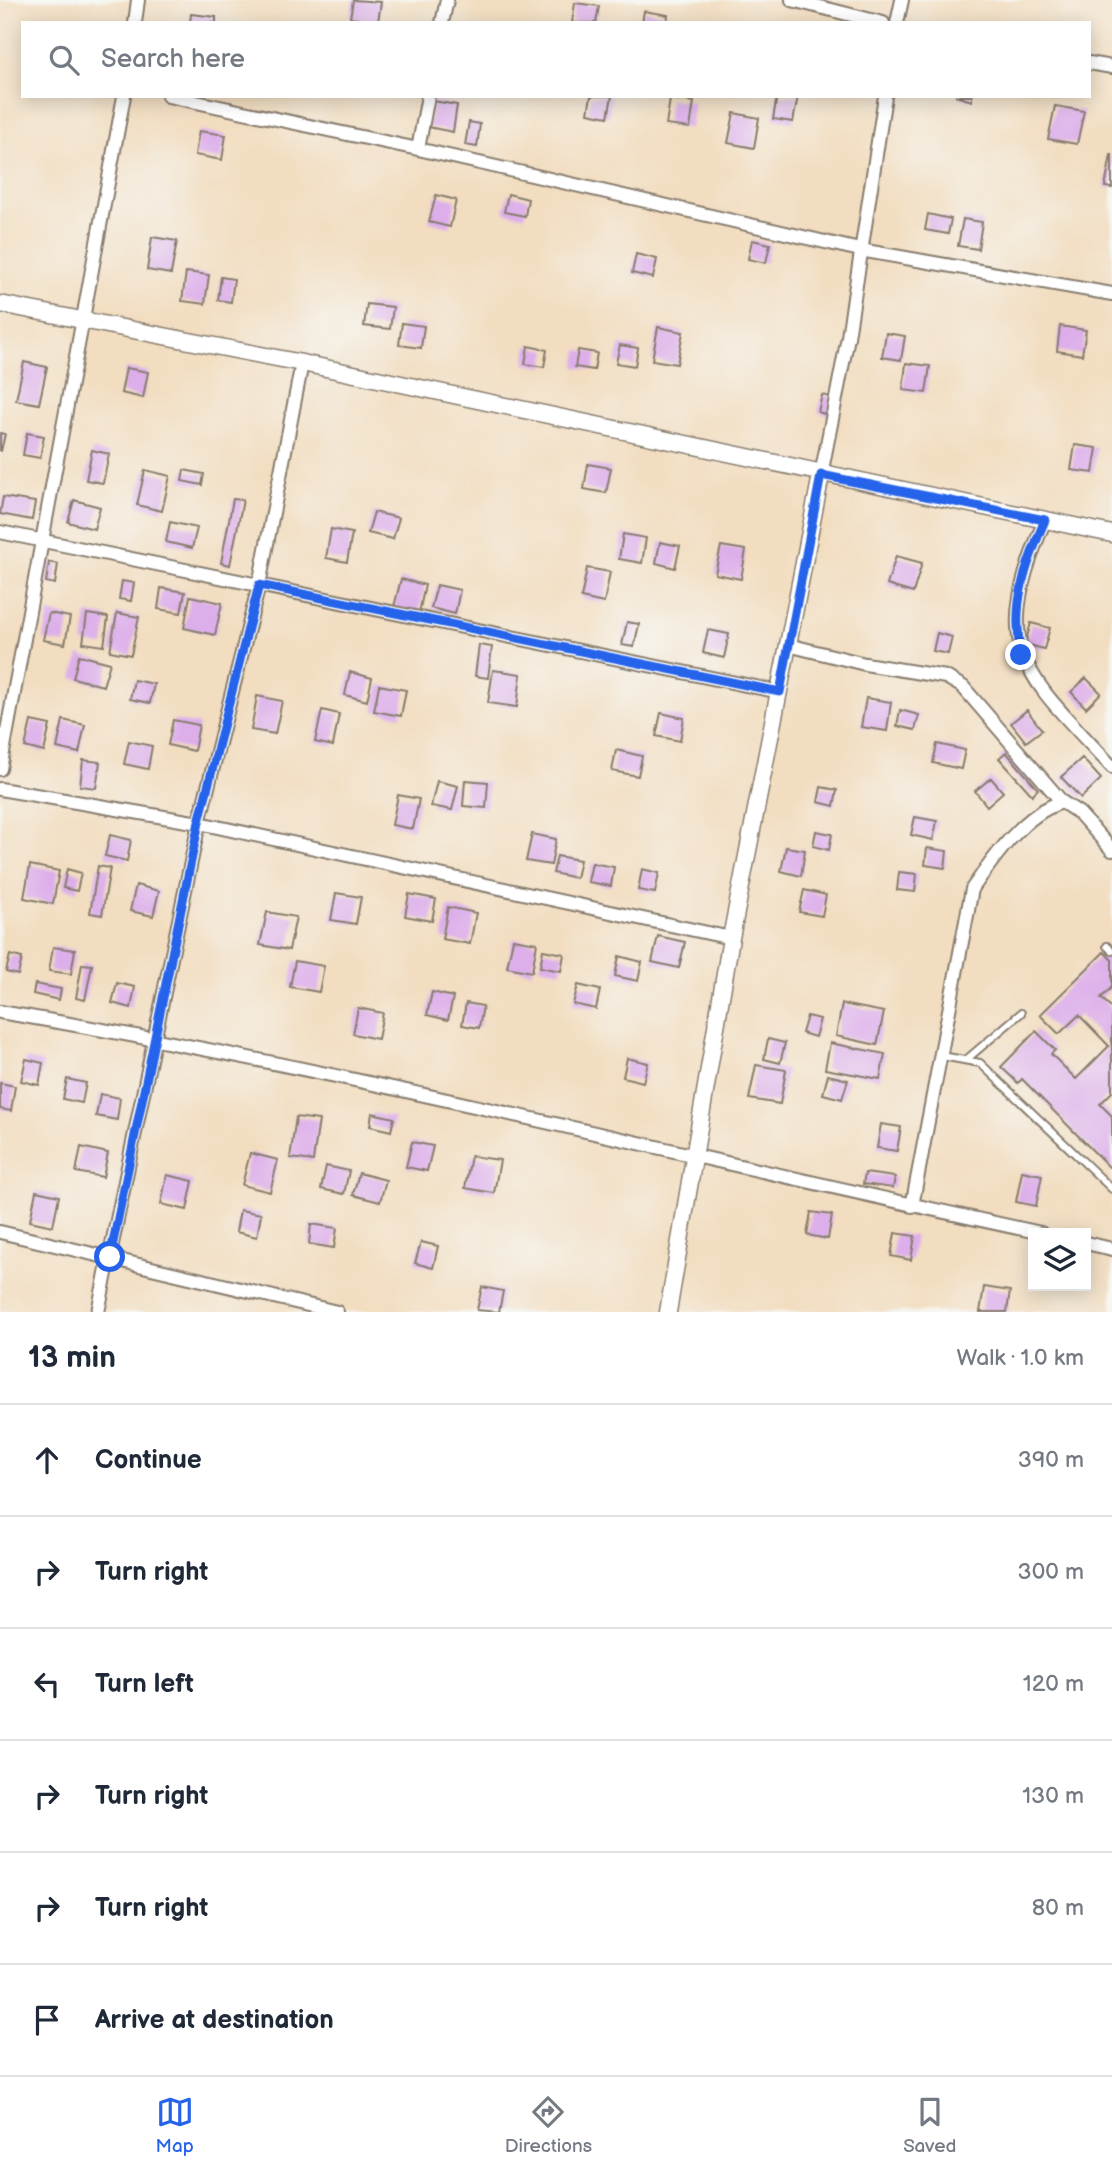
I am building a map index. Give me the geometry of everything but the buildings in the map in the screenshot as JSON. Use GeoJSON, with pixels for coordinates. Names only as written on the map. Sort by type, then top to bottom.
{"type":"FeatureCollection","features":[{"type":"Feature","properties":{"kind":"street"},"geometry":{"type":"LineString","coordinates":[[135,21],[138,0]]}},
{"type":"Feature","properties":{"kind":"street"},"geometry":{"type":"LineString","coordinates":[[442,21],[447,0]]}},
{"type":"Feature","properties":{"kind":"street"},"geometry":{"type":"LineString","coordinates":[[792,0],[875,21]]}},
{"type":"Feature","properties":{"kind":"street"},"geometry":{"type":"LineString","coordinates":[[897,21],[901,0]]}},
{"type":"Feature","properties":{"kind":"street"},"geometry":{"type":"LineString","coordinates":[[1091,63],[1112,67]]}},
{"type":"Feature","properties":{"kind":"street"},"geometry":{"type":"LineString","coordinates":[[0,769],[85,320],[124,98]]}},
{"type":"Feature","properties":{"kind":"street"},"geometry":{"type":"LineString","coordinates":[[177,98],[418,149],[860,250],[1112,294]]}},
{"type":"Feature","properties":{"kind":"street"},"geometry":{"type":"LineString","coordinates":[[418,149],[428,98]]}},
{"type":"Feature","properties":{"kind":"street"},"geometry":{"type":"LineString","coordinates":[[668,1312],[731,938],[848,337],[885,98]]}},
{"type":"Feature","properties":{"kind":"street"},"geometry":{"type":"LineString","coordinates":[[0,304],[302,363],[821,475],[1112,534]]}},
{"type":"Feature","properties":{"kind":"street"},"geometry":{"type":"LineString","coordinates":[[98,1312],[199,822],[259,585],[302,363]]}},
{"type":"Feature","properties":{"kind":"street"},"geometry":{"type":"LineString","coordinates":[[1045,520],[1019,592],[1016,627],[1021,655],[1033,679],[1112,767]]}},
{"type":"Feature","properties":{"kind":"street"},"geometry":{"type":"LineString","coordinates":[[0,532],[780,692]]}},
{"type":"Feature","properties":{"kind":"street"},"geometry":{"type":"LineString","coordinates":[[788,645],[865,664],[946,677],[963,687],[1062,802],[1079,813],[1112,850]]}},
{"type":"Feature","properties":{"kind":"street"},"geometry":{"type":"LineString","coordinates":[[0,789],[199,822],[731,938]]}},
{"type":"Feature","properties":{"kind":"street"},"geometry":{"type":"LineString","coordinates":[[912,1206],[972,889],[987,867],[1043,808],[1062,802]]}},
{"type":"Feature","properties":{"kind":"street"},"geometry":{"type":"LineString","coordinates":[[0,1012],[155,1038],[696,1155],[1028,1230]]}},
{"type":"Feature","properties":{"kind":"street"},"geometry":{"type":"LineString","coordinates":[[0,1232],[337,1312]]}},
{"type":"Feature","properties":{"kind":"street"},"geometry":{"type":"LineString","coordinates":[[1091,1244],[1112,1249]]}},
{"type":"Feature","properties":{"kind":"lane"},"geometry":{"type":"LineString","coordinates":[[967,1059],[1021,1013]]}},
{"type":"Feature","properties":{"kind":"lane"},"geometry":{"type":"LineString","coordinates":[[942,1056],[980,1063],[1112,1189]]}},
{"type":"Feature","properties":{"kind":"route"},"geometry":{"type":"LineString","coordinates":[[110,1257],[199,822],[259,585],[780,692],[821,475],[1045,520],[1030,555],[1019,592],[1016,627],[1021,655]]}}]}
